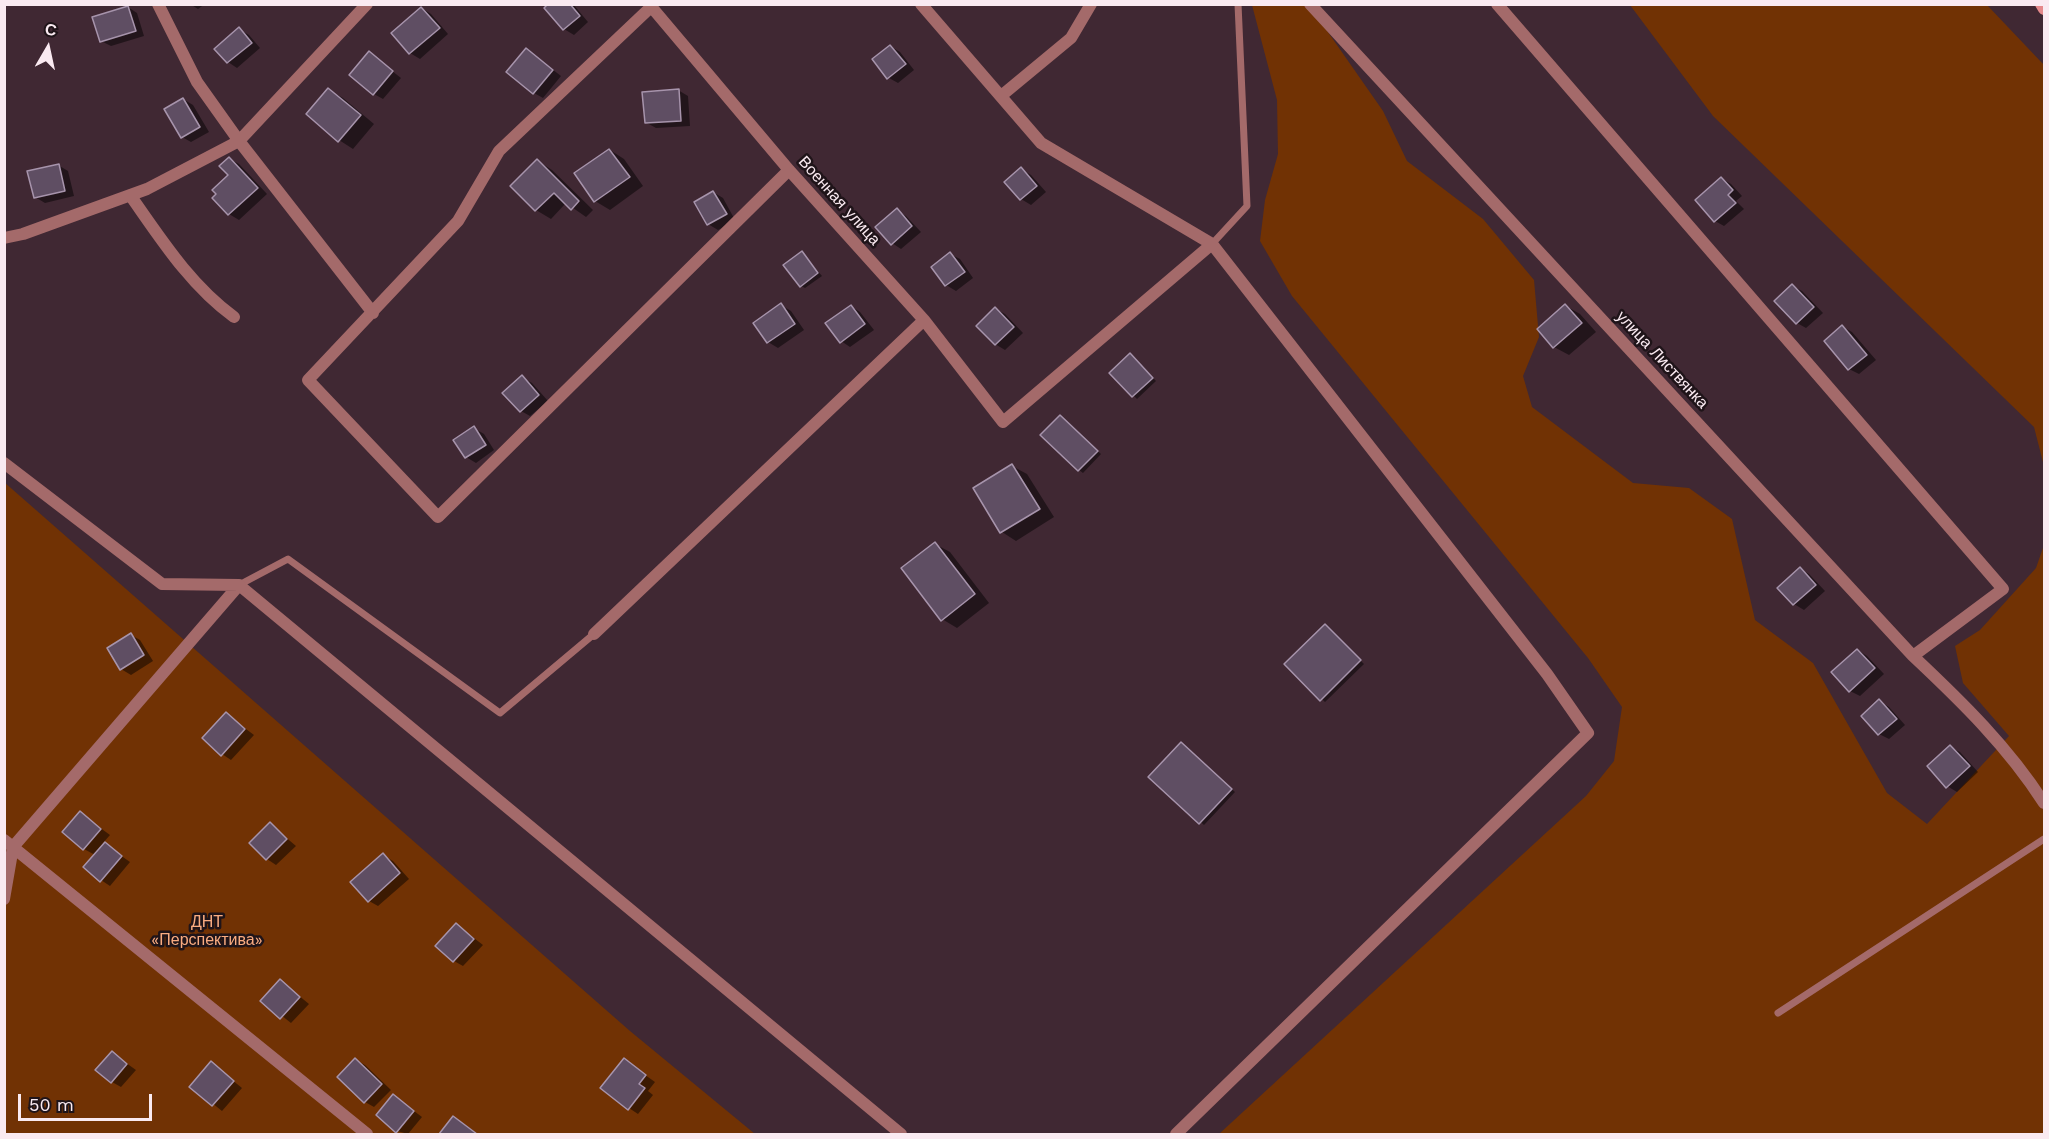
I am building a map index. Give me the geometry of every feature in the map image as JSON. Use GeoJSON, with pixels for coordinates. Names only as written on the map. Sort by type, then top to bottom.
{"type":"FeatureCollection","features":[{"type":"Feature","properties":{"kind":"street"},"geometry":{"type":"LineString","coordinates":[[158,4],[197,82],[239,141],[373,313]]}},
{"type":"Feature","properties":{"kind":"street"},"geometry":{"type":"LineString","coordinates":[[4,238],[23,234],[147,189],[239,141],[367,4]]}},
{"type":"Feature","properties":{"kind":"street"},"geometry":{"type":"LineString","coordinates":[[921,4],[1041,143],[1212,244],[1539,665],[1588,733],[1176,1134]]}},
{"type":"Feature","properties":{"kind":"street"},"geometry":{"type":"LineString","coordinates":[[1001,96],[1071,38],[1091,4]]}},
{"type":"Feature","properties":{"kind":"street","name":"улица Листвянка"},"geometry":{"type":"LineString","coordinates":[[1310,4],[1913,656],[1980,720],[2026,775],[2044,803]]}},
{"type":"Feature","properties":{"kind":"street"},"geometry":{"type":"LineString","coordinates":[[1497,4],[2003,589],[1913,656]]}},
{"type":"Feature","properties":{"kind":"street"},"geometry":{"type":"LineString","coordinates":[[2041,4],[2044,9]]}},
{"type":"Feature","properties":{"kind":"street"},"geometry":{"type":"LineString","coordinates":[[650,6],[499,151],[458,221],[308,380],[438,517],[789,170]]}},
{"type":"Feature","properties":{"kind":"street","name":"Военная улица"},"geometry":{"type":"LineString","coordinates":[[650,6],[789,170],[924,320],[1003,422],[1212,244]]}},
{"type":"Feature","properties":{"kind":"street"},"geometry":{"type":"LineString","coordinates":[[130,195],[173,257],[214,302],[234,317]]}},
{"type":"Feature","properties":{"kind":"street"},"geometry":{"type":"LineString","coordinates":[[594,634],[924,320]]}},
{"type":"Feature","properties":{"kind":"street"},"geometry":{"type":"LineString","coordinates":[[4,464],[162,584],[239,585],[901,1134]]}},
{"type":"Feature","properties":{"kind":"street"},"geometry":{"type":"LineString","coordinates":[[4,899],[9,843],[239,585]]}},
{"type":"Feature","properties":{"kind":"street"},"geometry":{"type":"LineString","coordinates":[[9,843],[367,1134]]}},
{"type":"Feature","properties":{"kind":"lane"},"geometry":{"type":"LineString","coordinates":[[1212,244],[1247,207],[1238,4]]}},
{"type":"Feature","properties":{"kind":"lane"},"geometry":{"type":"LineString","coordinates":[[239,585],[288,559],[500,713],[594,634]]}},
{"type":"Feature","properties":{"kind":"lane"},"geometry":{"type":"LineString","coordinates":[[1778,1013],[2044,839]]}},
{"type":"Feature","properties":{"kind":"green space"},"geometry":{"type":"Polygon","coordinates":[[[1252,5],[1309,5],[1383,111],[1407,161],[1483,219],[1534,280],[1539,337],[1523,376],[1532,407],[1633,483],[1689,488],[1732,519],[1755,620],[1813,663],[1887,793],[1927,824],[2009,736],[1963,683],[1955,646],[1980,630],[2036,568],[2044,545],[2044,1134],[1219,1134],[1586,796],[1614,761],[1622,707],[1588,658],[1292,296],[1260,241],[1265,200],[1278,154],[1277,100],[1252,5]]]}},
{"type":"Feature","properties":{"kind":"green space"},"geometry":{"type":"Polygon","coordinates":[[[1630,5],[1987,5],[2044,65],[2044,466],[2034,427],[1713,116],[1630,5]]]}},
{"type":"Feature","properties":{"kind":"green space","name":"ДНТ «Перспектива»"},"geometry":{"type":"Polygon","coordinates":[[[4,482],[630,1031],[755,1134],[5,1134],[4,482]]]}},
{"type":"Feature","properties":{"kind":"building"},"geometry":{"type":"Polygon","coordinates":[[[548,4],[570,4],[580,16],[563,30],[544,8],[548,4]]]}},
{"type":"Feature","properties":{"kind":"building"},"geometry":{"type":"Polygon","coordinates":[[[128,6],[136,31],[100,42],[92,17],[128,6]]]}},
{"type":"Feature","properties":{"kind":"building"},"geometry":{"type":"Polygon","coordinates":[[[421,7],[440,28],[409,54],[391,33],[421,7]]]}},
{"type":"Feature","properties":{"kind":"building"},"geometry":{"type":"Polygon","coordinates":[[[239,27],[252,43],[227,63],[214,49],[239,27]]]}},
{"type":"Feature","properties":{"kind":"building"},"geometry":{"type":"Polygon","coordinates":[[[890,45],[906,64],[887,79],[872,59],[890,45]]]}},
{"type":"Feature","properties":{"kind":"building"},"geometry":{"type":"Polygon","coordinates":[[[526,48],[553,70],[533,94],[506,72],[526,48]]]}},
{"type":"Feature","properties":{"kind":"building"},"geometry":{"type":"Polygon","coordinates":[[[369,51],[393,71],[373,95],[349,75],[369,51]]]}},
{"type":"Feature","properties":{"kind":"building"},"geometry":{"type":"Polygon","coordinates":[[[328,88],[361,115],[338,142],[306,114],[328,88]]]}},
{"type":"Feature","properties":{"kind":"building"},"geometry":{"type":"Polygon","coordinates":[[[679,89],[681,121],[645,123],[642,92],[679,89]]]}},
{"type":"Feature","properties":{"kind":"building"},"geometry":{"type":"Polygon","coordinates":[[[183,98],[200,127],[181,138],[164,109],[183,98]]]}},
{"type":"Feature","properties":{"kind":"building"},"geometry":{"type":"Polygon","coordinates":[[[609,149],[630,177],[594,202],[574,173],[609,149]]]}},
{"type":"Feature","properties":{"kind":"building"},"geometry":{"type":"Polygon","coordinates":[[[229,157],[258,188],[228,215],[212,198],[216,194],[212,190],[228,175],[219,166],[229,157]]]}},
{"type":"Feature","properties":{"kind":"building"},"geometry":{"type":"Polygon","coordinates":[[[537,159],[579,201],[571,210],[554,193],[535,211],[510,186],[537,159]]]}},
{"type":"Feature","properties":{"kind":"building"},"geometry":{"type":"Polygon","coordinates":[[[59,164],[65,191],[34,198],[27,171],[59,164]]]}},
{"type":"Feature","properties":{"kind":"building"},"geometry":{"type":"Polygon","coordinates":[[[1021,167],[1037,186],[1020,200],[1004,182],[1021,167]]]}},
{"type":"Feature","properties":{"kind":"building"},"geometry":{"type":"Polygon","coordinates":[[[1721,177],[1733,190],[1728,195],[1736,203],[1714,222],[1695,200],[1721,177]]]}},
{"type":"Feature","properties":{"kind":"building"},"geometry":{"type":"Polygon","coordinates":[[[713,191],[727,214],[707,225],[694,202],[713,191]]]}},
{"type":"Feature","properties":{"kind":"building"},"geometry":{"type":"Polygon","coordinates":[[[897,208],[912,226],[891,245],[875,227],[897,208]]]}},
{"type":"Feature","properties":{"kind":"building"},"geometry":{"type":"Polygon","coordinates":[[[802,251],[818,273],[800,287],[783,265],[802,251]]]}},
{"type":"Feature","properties":{"kind":"building"},"geometry":{"type":"Polygon","coordinates":[[[950,252],[965,272],[945,286],[931,267],[950,252]]]}},
{"type":"Feature","properties":{"kind":"building"},"geometry":{"type":"Polygon","coordinates":[[[1792,284],[1814,307],[1796,324],[1774,301],[1792,284]]]}},
{"type":"Feature","properties":{"kind":"building"},"geometry":{"type":"Polygon","coordinates":[[[781,303],[795,324],[767,343],[753,323],[781,303]]]}},
{"type":"Feature","properties":{"kind":"building"},"geometry":{"type":"Polygon","coordinates":[[[1565,304],[1582,323],[1553,348],[1537,329],[1565,304]]]}},
{"type":"Feature","properties":{"kind":"building"},"geometry":{"type":"Polygon","coordinates":[[[851,305],[865,324],[840,343],[825,323],[851,305]]]}},
{"type":"Feature","properties":{"kind":"building"},"geometry":{"type":"Polygon","coordinates":[[[995,307],[1014,327],[995,345],[976,326],[995,307]]]}},
{"type":"Feature","properties":{"kind":"building"},"geometry":{"type":"Polygon","coordinates":[[[1842,325],[1867,355],[1848,370],[1824,341],[1842,325]]]}},
{"type":"Feature","properties":{"kind":"building"},"geometry":{"type":"Polygon","coordinates":[[[1130,353],[1153,378],[1132,397],[1109,373],[1130,353]]]}},
{"type":"Feature","properties":{"kind":"building"},"geometry":{"type":"Polygon","coordinates":[[[522,375],[539,395],[520,412],[502,393],[522,375]]]}},
{"type":"Feature","properties":{"kind":"building"},"geometry":{"type":"Polygon","coordinates":[[[1060,415],[1098,451],[1078,471],[1040,435],[1060,415]]]}},
{"type":"Feature","properties":{"kind":"building"},"geometry":{"type":"Polygon","coordinates":[[[474,426],[486,445],[465,458],[453,440],[474,426]]]}},
{"type":"Feature","properties":{"kind":"building"},"geometry":{"type":"Polygon","coordinates":[[[1012,464],[1040,509],[1000,533],[973,488],[1012,464]]]}},
{"type":"Feature","properties":{"kind":"building"},"geometry":{"type":"Polygon","coordinates":[[[935,542],[975,594],[941,621],[901,568],[935,542]]]}},
{"type":"Feature","properties":{"kind":"building"},"geometry":{"type":"Polygon","coordinates":[[[1800,567],[1816,585],[1793,605],[1777,588],[1800,567]]]}},
{"type":"Feature","properties":{"kind":"building"},"geometry":{"type":"Polygon","coordinates":[[[1325,624],[1361,660],[1320,701],[1284,664],[1325,624]]]}},
{"type":"Feature","properties":{"kind":"building"},"geometry":{"type":"Polygon","coordinates":[[[131,633],[144,655],[120,670],[107,648],[131,633]]]}},
{"type":"Feature","properties":{"kind":"building"},"geometry":{"type":"Polygon","coordinates":[[[1857,649],[1875,668],[1849,692],[1831,672],[1857,649]]]}},
{"type":"Feature","properties":{"kind":"building"},"geometry":{"type":"Polygon","coordinates":[[[1879,699],[1897,719],[1878,735],[1861,716],[1879,699]]]}},
{"type":"Feature","properties":{"kind":"building"},"geometry":{"type":"Polygon","coordinates":[[[226,712],[245,729],[221,756],[202,738],[226,712]]]}},
{"type":"Feature","properties":{"kind":"building"},"geometry":{"type":"Polygon","coordinates":[[[1181,742],[1232,789],[1199,824],[1148,777],[1181,742]]]}},
{"type":"Feature","properties":{"kind":"building"},"geometry":{"type":"Polygon","coordinates":[[[1950,745],[1970,766],[1946,788],[1927,766],[1950,745]]]}},
{"type":"Feature","properties":{"kind":"building"},"geometry":{"type":"Polygon","coordinates":[[[80,811],[101,829],[83,850],[62,832],[80,811]]]}},
{"type":"Feature","properties":{"kind":"building"},"geometry":{"type":"Polygon","coordinates":[[[270,822],[287,839],[266,860],[249,843],[270,822]]]}},
{"type":"Feature","properties":{"kind":"building"},"geometry":{"type":"Polygon","coordinates":[[[105,842],[122,856],[100,882],[83,867],[105,842]]]}},
{"type":"Feature","properties":{"kind":"building"},"geometry":{"type":"Polygon","coordinates":[[[383,853],[400,873],[368,902],[350,882],[383,853]]]}},
{"type":"Feature","properties":{"kind":"building"},"geometry":{"type":"Polygon","coordinates":[[[456,923],[474,939],[453,962],[435,946],[456,923]]]}},
{"type":"Feature","properties":{"kind":"building"},"geometry":{"type":"Polygon","coordinates":[[[280,979],[300,997],[280,1019],[260,1001],[280,979]]]}},
{"type":"Feature","properties":{"kind":"building"},"geometry":{"type":"Polygon","coordinates":[[[112,1051],[127,1064],[111,1083],[95,1070],[112,1051]]]}},
{"type":"Feature","properties":{"kind":"building"},"geometry":{"type":"Polygon","coordinates":[[[355,1058],[382,1084],[364,1103],[337,1077],[355,1058]]]}},
{"type":"Feature","properties":{"kind":"building"},"geometry":{"type":"Polygon","coordinates":[[[624,1058],[646,1075],[639,1084],[645,1088],[628,1110],[600,1088],[624,1058]]]}},
{"type":"Feature","properties":{"kind":"building"},"geometry":{"type":"Polygon","coordinates":[[[211,1061],[234,1081],[212,1106],[189,1087],[211,1061]]]}},
{"type":"Feature","properties":{"kind":"building"},"geometry":{"type":"Polygon","coordinates":[[[393,1094],[414,1111],[396,1133],[376,1115],[393,1094]]]}},
{"type":"Feature","properties":{"kind":"building"},"geometry":{"type":"Polygon","coordinates":[[[453,1116],[477,1134],[439,1134],[453,1116]]]}}]}
